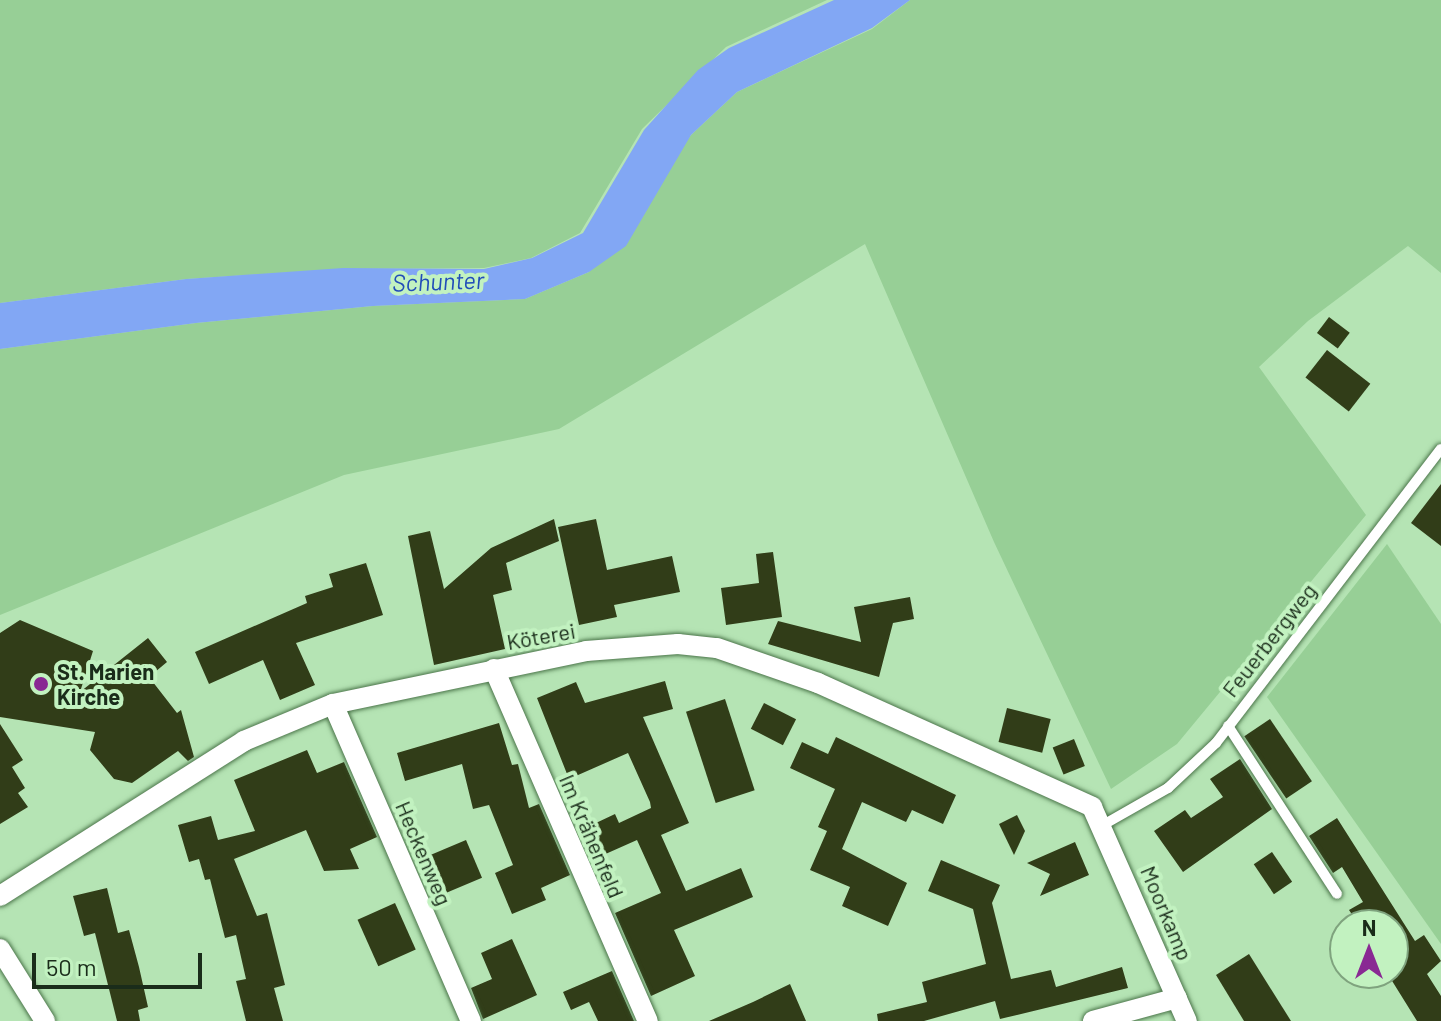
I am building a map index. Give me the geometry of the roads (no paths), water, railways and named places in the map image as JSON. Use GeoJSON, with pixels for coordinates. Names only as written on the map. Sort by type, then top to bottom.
{"type":"FeatureCollection","features":[{"type":"Feature","properties":{"kind":"street","name":"Köterei"},"geometry":{"type":"LineString","coordinates":[[0,896],[244,741],[333,704],[494,669],[650,646],[717,648],[750,655],[1084,803],[1103,825]]}},
{"type":"Feature","properties":{"kind":"street","name":"Im Krähenfeld"},"geometry":{"type":"LineString","coordinates":[[494,669],[648,1021]]}},
{"type":"Feature","properties":{"kind":"street","name":"Heckenweg"},"geometry":{"type":"LineString","coordinates":[[333,704],[471,1021]]}},
{"type":"Feature","properties":{"kind":"street","name":"Moorkamp"},"geometry":{"type":"LineString","coordinates":[[1103,825],[1187,1021]]}},
{"type":"Feature","properties":{"kind":"street"},"geometry":{"type":"LineString","coordinates":[[0,949],[45,1021]]}},
{"type":"Feature","properties":{"kind":"street"},"geometry":{"type":"LineString","coordinates":[[1093,1021],[1177,998]]}},
{"type":"Feature","properties":{"kind":"lane","name":"Feuerbergweg"},"geometry":{"type":"LineString","coordinates":[[1103,825],[1192,769],[1441,449]]}},
{"type":"Feature","properties":{"kind":"lane"},"geometry":{"type":"LineString","coordinates":[[1228,726],[1337,894]]}},
{"type":"Feature","properties":{"kind":"water","name":"Schunter"},"geometry":{"type":"Polygon","coordinates":[[[834,0],[910,0],[872,28],[737,92],[691,135],[626,246],[589,272],[525,299],[373,306],[196,323],[0,349],[0,303],[186,279],[343,268],[484,269],[532,258],[583,233],[644,130],[698,70],[729,48],[834,0]]]}},
{"type":"Feature","properties":{"kind":"place","name":"St. Marien Kirche"},"geometry":{"type":"Point","coordinates":[41,684]}}]}
